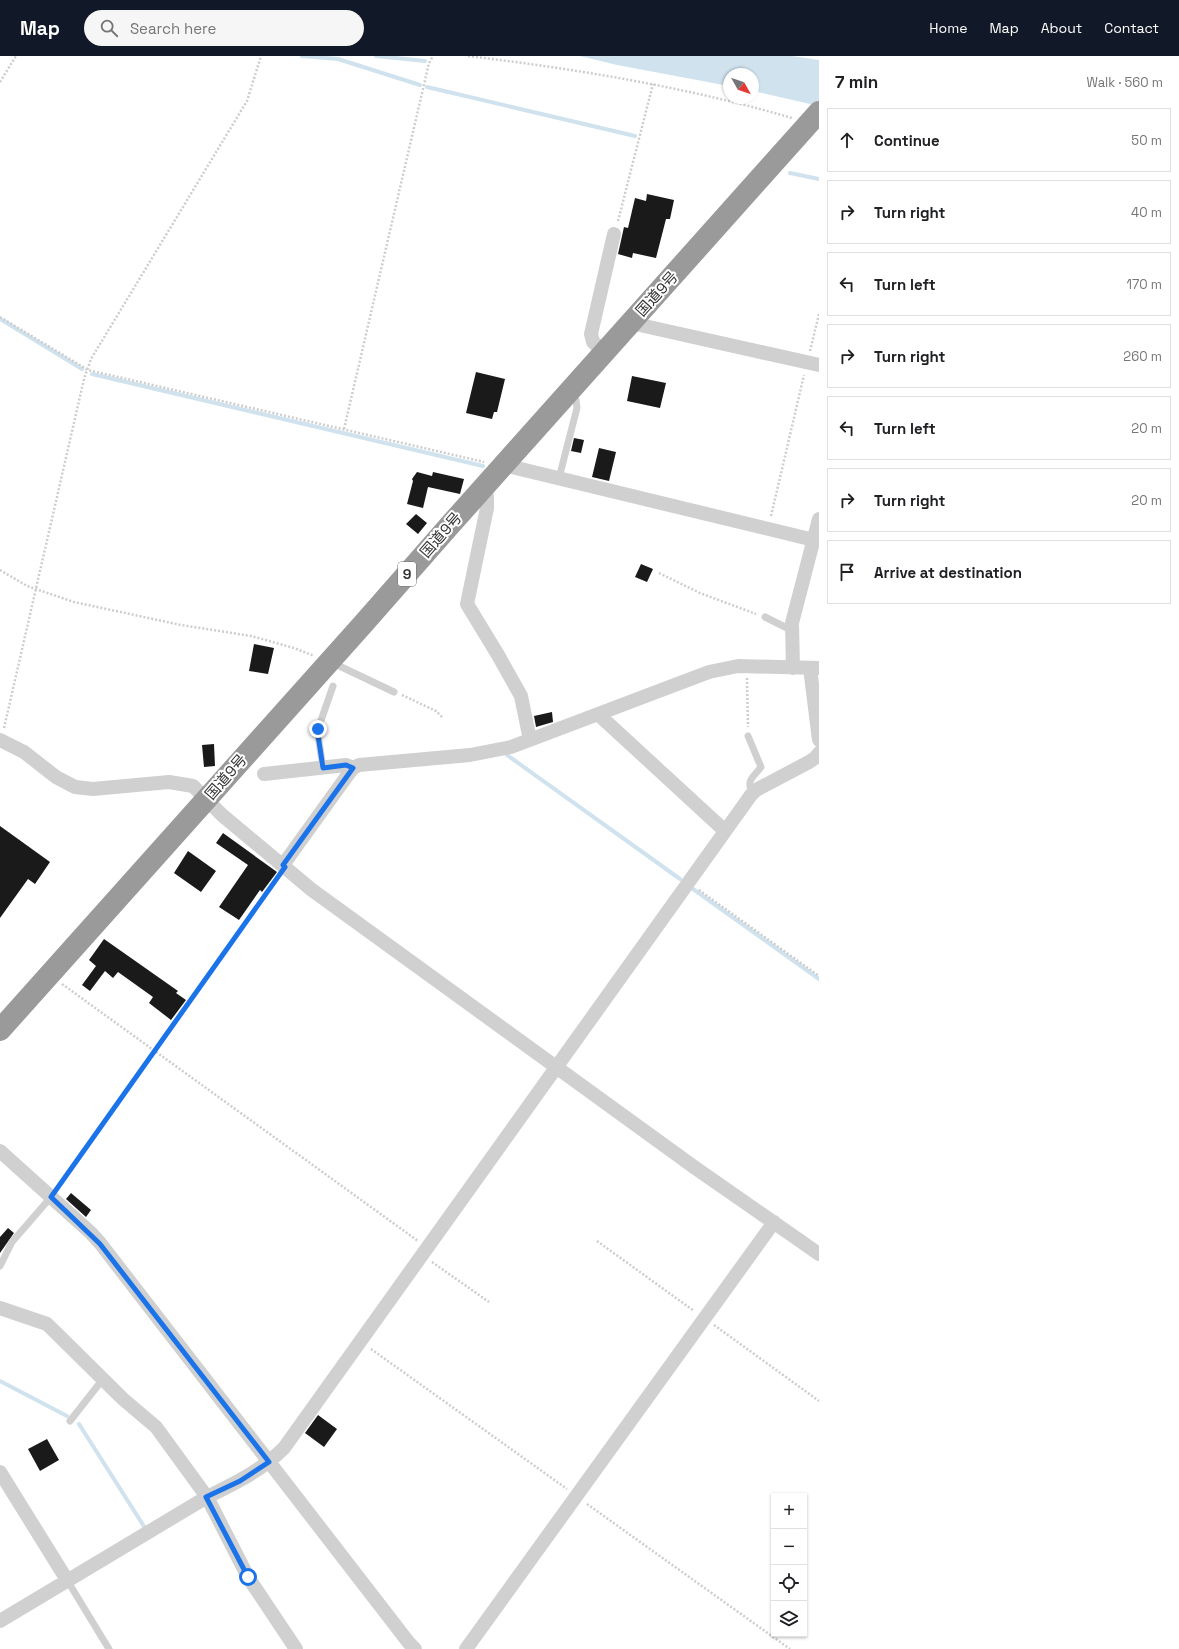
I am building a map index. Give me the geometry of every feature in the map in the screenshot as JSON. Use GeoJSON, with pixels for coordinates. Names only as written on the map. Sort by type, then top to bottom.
{"type":"FeatureCollection","features":[{"type":"Feature","properties":{"kind":"highway","name":"国道9号"},"geometry":{"type":"LineString","coordinates":[[0,1030],[330,662],[481,490],[815,120]]}},
{"type":"Feature","properties":{"kind":"street"},"geometry":{"type":"LineString","coordinates":[[605,352],[593,342],[591,334],[614,234]]}},
{"type":"Feature","properties":{"kind":"street"},"geometry":{"type":"LineString","coordinates":[[631,323],[813,364]]}},
{"type":"Feature","properties":{"kind":"street"},"geometry":{"type":"LineString","coordinates":[[504,465],[814,540]]}},
{"type":"Feature","properties":{"kind":"street"},"geometry":{"type":"LineString","coordinates":[[481,490],[487,496],[487,508],[467,604],[498,654],[520,696],[530,740]]}},
{"type":"Feature","properties":{"kind":"street"},"geometry":{"type":"LineString","coordinates":[[793,668],[791,630],[819,519]]}},
{"type":"Feature","properties":{"kind":"street"},"geometry":{"type":"LineString","coordinates":[[284,866],[353,768],[364,764],[470,755],[511,747],[599,715],[709,672],[738,666],[814,668],[819,740]]}},
{"type":"Feature","properties":{"kind":"street"},"geometry":{"type":"LineString","coordinates":[[599,715],[724,830]]}},
{"type":"Feature","properties":{"kind":"street"},"geometry":{"type":"LineString","coordinates":[[0,740],[24,752],[56,777],[75,787],[93,789],[169,782],[193,786],[222,815],[312,890],[694,1167],[819,1254]]}},
{"type":"Feature","properties":{"kind":"street"},"geometry":{"type":"LineString","coordinates":[[0,1621],[206,1497],[240,1481],[269,1462],[284,1448],[724,830],[753,793],[809,762],[819,753]]}},
{"type":"Feature","properties":{"kind":"street"},"geometry":{"type":"LineString","coordinates":[[264,774],[346,765],[353,768]]}},
{"type":"Feature","properties":{"kind":"street"},"geometry":{"type":"LineString","coordinates":[[0,1151],[100,1244],[415,1649]]}},
{"type":"Feature","properties":{"kind":"street"},"geometry":{"type":"LineString","coordinates":[[466,1649],[774,1222]]}},
{"type":"Feature","properties":{"kind":"street"},"geometry":{"type":"LineString","coordinates":[[0,1308],[47,1324],[123,1399],[156,1427],[206,1497],[248,1577],[296,1649]]}},
{"type":"Feature","properties":{"kind":"street"},"geometry":{"type":"LineString","coordinates":[[0,1472],[67,1580]]}},
{"type":"Feature","properties":{"kind":"lane"},"geometry":{"type":"LineString","coordinates":[[559,478],[577,408],[576,400],[569,392]]}},
{"type":"Feature","properties":{"kind":"lane"},"geometry":{"type":"LineString","coordinates":[[765,617],[791,630]]}},
{"type":"Feature","properties":{"kind":"lane"},"geometry":{"type":"LineString","coordinates":[[330,662],[394,692]]}},
{"type":"Feature","properties":{"kind":"lane"},"geometry":{"type":"LineString","coordinates":[[323,768],[318,729],[333,686]]}},
{"type":"Feature","properties":{"kind":"lane"},"geometry":{"type":"LineString","coordinates":[[748,736],[761,767],[750,781],[750,787],[753,793]]}},
{"type":"Feature","properties":{"kind":"lane"},"geometry":{"type":"LineString","coordinates":[[0,1266],[12,1242],[51,1197]]}},
{"type":"Feature","properties":{"kind":"lane"},"geometry":{"type":"LineString","coordinates":[[70,1421],[103,1379]]}},
{"type":"Feature","properties":{"kind":"lane"},"geometry":{"type":"LineString","coordinates":[[67,1580],[109,1649]]}},
{"type":"Feature","properties":{"kind":"path"},"geometry":{"type":"LineString","coordinates":[[0,82],[16,56]]}},
{"type":"Feature","properties":{"kind":"path"},"geometry":{"type":"LineString","coordinates":[[0,740],[84,379],[91,359],[247,101],[261,56]]}},
{"type":"Feature","properties":{"kind":"path"},"geometry":{"type":"LineString","coordinates":[[344,429],[432,56]]}},
{"type":"Feature","properties":{"kind":"path"},"geometry":{"type":"LineString","coordinates":[[468,56],[550,66],[653,84],[815,120]]}},
{"type":"Feature","properties":{"kind":"path"},"geometry":{"type":"LineString","coordinates":[[614,234],[653,84]]}},
{"type":"Feature","properties":{"kind":"path"},"geometry":{"type":"LineString","coordinates":[[768,529],[813,364],[819,314]]}},
{"type":"Feature","properties":{"kind":"path"},"geometry":{"type":"LineString","coordinates":[[0,317],[88,370],[504,465]]}},
{"type":"Feature","properties":{"kind":"path"},"geometry":{"type":"LineString","coordinates":[[0,570],[28,586],[74,602],[181,626],[251,636],[294,648],[330,662]]}},
{"type":"Feature","properties":{"kind":"path"},"geometry":{"type":"LineString","coordinates":[[659,573],[700,593],[765,617]]}},
{"type":"Feature","properties":{"kind":"path"},"geometry":{"type":"LineString","coordinates":[[746,666],[748,736]]}},
{"type":"Feature","properties":{"kind":"path"},"geometry":{"type":"LineString","coordinates":[[394,692],[436,711],[442,717]]}},
{"type":"Feature","properties":{"kind":"path"},"geometry":{"type":"LineString","coordinates":[[51,1197],[284,866]]}},
{"type":"Feature","properties":{"kind":"path"},"geometry":{"type":"LineString","coordinates":[[687,882],[819,976]]}},
{"type":"Feature","properties":{"kind":"path"},"geometry":{"type":"LineString","coordinates":[[64,986],[155,1051],[424,1251],[489,1302]]}},
{"type":"Feature","properties":{"kind":"water"},"geometry":{"type":"Polygon","coordinates":[[[580,56],[792,56],[819,60],[819,106],[759,92],[759,68],[723,68],[723,85],[617,65],[580,56]]]}},
{"type":"Feature","properties":{"kind":"building"},"geometry":{"type":"Polygon","coordinates":[[[647,194],[674,200],[670,219],[666,219],[656,258],[633,253],[632,258],[618,254],[624,227],[628,228],[635,198],[646,201],[647,194]]]}},
{"type":"Feature","properties":{"kind":"building"},"geometry":{"type":"Polygon","coordinates":[[[476,372],[505,379],[497,412],[494,412],[492,419],[466,413],[476,372]]]}},
{"type":"Feature","properties":{"kind":"building"},"geometry":{"type":"Polygon","coordinates":[[[632,376],[666,383],[660,408],[627,401],[632,376]]]}},
{"type":"Feature","properties":{"kind":"building"},"geometry":{"type":"Polygon","coordinates":[[[574,438],[584,440],[581,453],[571,451],[574,438]]]}},
{"type":"Feature","properties":{"kind":"building"},"geometry":{"type":"Polygon","coordinates":[[[599,448],[616,452],[609,481],[592,477],[599,448]]]}},
{"type":"Feature","properties":{"kind":"building"},"geometry":{"type":"Polygon","coordinates":[[[417,472],[432,476],[433,472],[464,479],[460,494],[428,487],[423,508],[407,504],[413,481],[412,479],[417,472]]]}},
{"type":"Feature","properties":{"kind":"building"},"geometry":{"type":"Polygon","coordinates":[[[416,514],[427,523],[418,534],[406,524],[416,514]]]}},
{"type":"Feature","properties":{"kind":"building"},"geometry":{"type":"Polygon","coordinates":[[[641,564],[653,569],[647,582],[635,577],[641,564]]]}},
{"type":"Feature","properties":{"kind":"building"},"geometry":{"type":"Polygon","coordinates":[[[254,644],[274,648],[268,674],[249,671],[254,644]]]}},
{"type":"Feature","properties":{"kind":"building"},"geometry":{"type":"Polygon","coordinates":[[[552,712],[553,722],[536,727],[534,716],[552,712]]]}},
{"type":"Feature","properties":{"kind":"building"},"geometry":{"type":"Polygon","coordinates":[[[214,744],[215,766],[204,767],[202,745],[214,744]]]}},
{"type":"Feature","properties":{"kind":"building"},"geometry":{"type":"Polygon","coordinates":[[[0,826],[50,862],[35,884],[28,879],[0,918],[0,826]]]}},
{"type":"Feature","properties":{"kind":"building"},"geometry":{"type":"Polygon","coordinates":[[[223,833],[277,872],[262,892],[260,890],[239,920],[219,907],[248,865],[216,843],[223,833]]]}},
{"type":"Feature","properties":{"kind":"building"},"geometry":{"type":"Polygon","coordinates":[[[188,851],[216,871],[201,892],[174,873],[188,851]]]}},
{"type":"Feature","properties":{"kind":"building"},"geometry":{"type":"Polygon","coordinates":[[[104,939],[178,991],[176,993],[186,1000],[171,1020],[149,1003],[153,997],[118,972],[113,978],[105,971],[90,991],[82,985],[96,966],[89,960],[104,939]]]}},
{"type":"Feature","properties":{"kind":"building"},"geometry":{"type":"Polygon","coordinates":[[[71,1193],[91,1210],[86,1217],[66,1199],[71,1193]]]}},
{"type":"Feature","properties":{"kind":"building"},"geometry":{"type":"Polygon","coordinates":[[[8,1228],[14,1233],[0,1253],[0,1237],[8,1228]]]}},
{"type":"Feature","properties":{"kind":"building"},"geometry":{"type":"Polygon","coordinates":[[[318,1415],[337,1429],[324,1447],[305,1433],[318,1415]]]}},
{"type":"Feature","properties":{"kind":"building"},"geometry":{"type":"Polygon","coordinates":[[[47,1439],[59,1460],[40,1471],[28,1449],[47,1439]]]}},
{"type":"Feature","properties":{"kind":"waterway"},"geometry":{"type":"LineString","coordinates":[[302,56],[338,59],[420,85]]}},
{"type":"Feature","properties":{"kind":"waterway"},"geometry":{"type":"LineString","coordinates":[[376,56],[425,61]]}},
{"type":"Feature","properties":{"kind":"waterway"},"geometry":{"type":"LineString","coordinates":[[427,87],[635,136]]}},
{"type":"Feature","properties":{"kind":"waterway"},"geometry":{"type":"LineString","coordinates":[[790,173],[819,179]]}},
{"type":"Feature","properties":{"kind":"waterway"},"geometry":{"type":"LineString","coordinates":[[0,319],[82,369]]}},
{"type":"Feature","properties":{"kind":"waterway"},"geometry":{"type":"LineString","coordinates":[[92,374],[483,466]]}},
{"type":"Feature","properties":{"kind":"waterway"},"geometry":{"type":"LineString","coordinates":[[507,755],[680,879]]}},
{"type":"Feature","properties":{"kind":"waterway"},"geometry":{"type":"LineString","coordinates":[[693,889],[819,979]]}},
{"type":"Feature","properties":{"kind":"waterway"},"geometry":{"type":"LineString","coordinates":[[0,1381],[67,1416]]}},
{"type":"Feature","properties":{"kind":"waterway"},"geometry":{"type":"LineString","coordinates":[[79,1424],[145,1528]]}},
{"type":"Feature","properties":{"kind":"route"},"geometry":{"type":"LineString","coordinates":[[248,1577],[206,1497],[240,1481],[269,1462],[91,1233],[51,1197],[61,1185],[285,867],[283,865],[350,770],[353,768],[346,765],[323,768],[318,729]]}}]}
